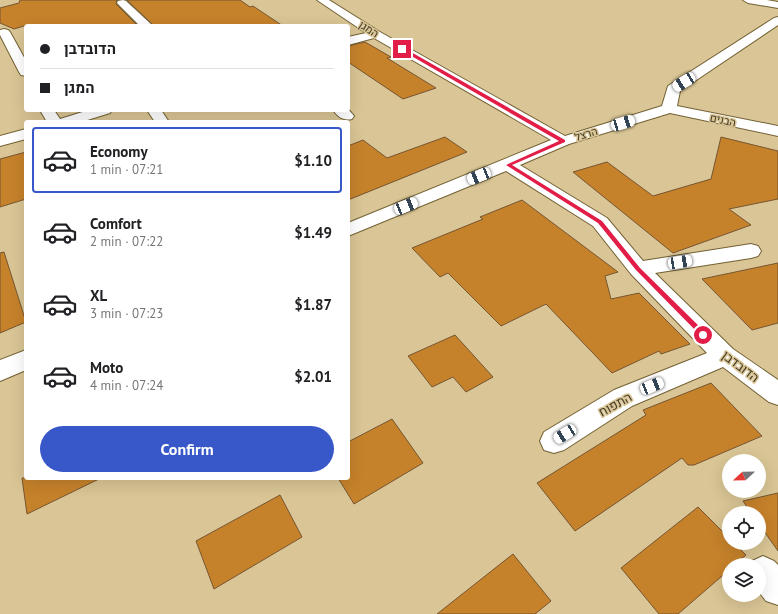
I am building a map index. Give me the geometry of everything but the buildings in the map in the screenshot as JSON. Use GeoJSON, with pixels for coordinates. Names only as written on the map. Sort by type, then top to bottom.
{"type":"FeatureCollection","features":[{"type":"Feature","properties":{"kind":"street","name":"המגן"},"geometry":{"type":"LineString","coordinates":[[322,0],[376,34],[563,141]]}},
{"type":"Feature","properties":{"kind":"street"},"geometry":{"type":"LineString","coordinates":[[748,0],[778,5]]}},
{"type":"Feature","properties":{"kind":"street"},"geometry":{"type":"LineString","coordinates":[[122,3],[145,24]]}},
{"type":"Feature","properties":{"kind":"street"},"geometry":{"type":"LineString","coordinates":[[669,109],[673,89],[778,20]]}},
{"type":"Feature","properties":{"kind":"street"},"geometry":{"type":"LineString","coordinates":[[4,32],[24,68]]}},
{"type":"Feature","properties":{"kind":"street"},"geometry":{"type":"LineString","coordinates":[[350,40],[376,34]]}},
{"type":"Feature","properties":{"kind":"street","name":"הבנים"},"geometry":{"type":"LineString","coordinates":[[669,109],[778,131]]}},
{"type":"Feature","properties":{"kind":"street","name":"הרצל"},"geometry":{"type":"LineString","coordinates":[[350,229],[563,141],[669,109]]}},
{"type":"Feature","properties":{"kind":"street"},"geometry":{"type":"LineString","coordinates":[[72,120],[98,112]]}},
{"type":"Feature","properties":{"kind":"street"},"geometry":{"type":"LineString","coordinates":[[0,141],[24,135]]}},
{"type":"Feature","properties":{"kind":"street","name":"הדובדבן"},"geometry":{"type":"LineString","coordinates":[[508,165],[600,222],[638,269],[725,356],[778,394]]}},
{"type":"Feature","properties":{"kind":"street"},"geometry":{"type":"LineString","coordinates":[[638,269],[750,251]]}},
{"type":"Feature","properties":{"kind":"street","name":"התפוח"},"geometry":{"type":"LineString","coordinates":[[554,441],[623,398],[725,356]]}},
{"type":"Feature","properties":{"kind":"street"},"geometry":{"type":"LineString","coordinates":[[0,371],[24,361]]}},
{"type":"Feature","properties":{"kind":"route"},"geometry":{"type":"LineString","coordinates":[[402,49],[563,141],[508,165],[600,222],[638,269],[703,335]]}}]}
